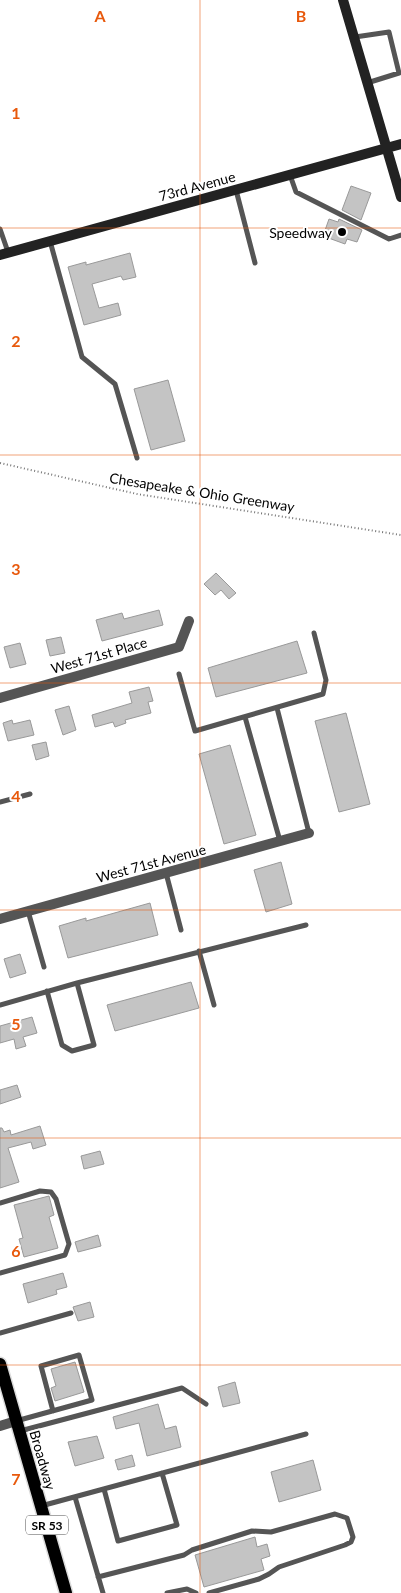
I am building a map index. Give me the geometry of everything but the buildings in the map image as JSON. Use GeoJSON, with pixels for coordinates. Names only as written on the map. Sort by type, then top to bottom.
{"type":"FeatureCollection","features":[{"type":"Feature","properties":{"kind":"main road","name":"Broadway"},"geometry":{"type":"LineString","coordinates":[[0,1364],[66,1593]]}},
{"type":"Feature","properties":{"kind":"street"},"geometry":{"type":"LineString","coordinates":[[343,0],[401,197]]}},
{"type":"Feature","properties":{"kind":"street","name":"73rd Avenue"},"geometry":{"type":"LineString","coordinates":[[4,254],[401,144]]}},
{"type":"Feature","properties":{"kind":"street","name":"West 71st Place"},"geometry":{"type":"LineString","coordinates":[[0,698],[179,647],[189,621]]}},
{"type":"Feature","properties":{"kind":"street","name":"West 71st Avenue"},"geometry":{"type":"LineString","coordinates":[[0,919],[309,833]]}},
{"type":"Feature","properties":{"kind":"street"},"geometry":{"type":"LineString","coordinates":[[0,1426],[18,1426]]}},
{"type":"Feature","properties":{"kind":"lane"},"geometry":{"type":"LineString","coordinates":[[355,37],[389,32],[399,72],[367,83]]}},
{"type":"Feature","properties":{"kind":"lane"},"geometry":{"type":"LineString","coordinates":[[290,175],[296,192],[389,239],[401,235]]}},
{"type":"Feature","properties":{"kind":"lane"},"geometry":{"type":"LineString","coordinates":[[236,190],[255,262]]}},
{"type":"Feature","properties":{"kind":"lane"},"geometry":{"type":"LineString","coordinates":[[0,229],[4,254]]}},
{"type":"Feature","properties":{"kind":"lane"},"geometry":{"type":"LineString","coordinates":[[50,241],[82,358],[115,384],[137,458]]}},
{"type":"Feature","properties":{"kind":"lane"},"geometry":{"type":"LineString","coordinates":[[179,674],[196,731],[277,708],[323,694],[326,680],[314,633]]}},
{"type":"Feature","properties":{"kind":"lane"},"geometry":{"type":"LineString","coordinates":[[277,708],[309,833]]}},
{"type":"Feature","properties":{"kind":"lane"},"geometry":{"type":"LineString","coordinates":[[245,717],[280,841]]}},
{"type":"Feature","properties":{"kind":"lane"},"geometry":{"type":"LineString","coordinates":[[0,802],[30,794]]}},
{"type":"Feature","properties":{"kind":"lane"},"geometry":{"type":"LineString","coordinates":[[166,873],[181,930]]}},
{"type":"Feature","properties":{"kind":"lane"},"geometry":{"type":"LineString","coordinates":[[28,911],[44,967]]}},
{"type":"Feature","properties":{"kind":"lane"},"geometry":{"type":"LineString","coordinates":[[0,1005],[77,983],[306,924]]}},
{"type":"Feature","properties":{"kind":"lane"},"geometry":{"type":"LineString","coordinates":[[199,951],[214,1005]]}},
{"type":"Feature","properties":{"kind":"lane"},"geometry":{"type":"LineString","coordinates":[[47,991],[62,1045],[72,1051],[94,1045],[77,983]]}},
{"type":"Feature","properties":{"kind":"lane"},"geometry":{"type":"LineString","coordinates":[[0,1203],[40,1191],[52,1192],[56,1198],[68,1244],[65,1254],[0,1273]]}},
{"type":"Feature","properties":{"kind":"lane"},"geometry":{"type":"LineString","coordinates":[[0,1333],[71,1313]]}},
{"type":"Feature","properties":{"kind":"lane"},"geometry":{"type":"LineString","coordinates":[[18,1426],[53,1411],[92,1400],[79,1355],[41,1366],[53,1411]]}},
{"type":"Feature","properties":{"kind":"lane"},"geometry":{"type":"LineString","coordinates":[[18,1426],[182,1388],[206,1404]]}},
{"type":"Feature","properties":{"kind":"lane"},"geometry":{"type":"LineString","coordinates":[[41,1506],[306,1434]]}},
{"type":"Feature","properties":{"kind":"lane"},"geometry":{"type":"LineString","coordinates":[[104,1489],[118,1541],[177,1525],[162,1473]]}},
{"type":"Feature","properties":{"kind":"lane"},"geometry":{"type":"LineString","coordinates":[[75,1497],[103,1593]]}},
{"type":"Feature","properties":{"kind":"lane"},"geometry":{"type":"LineString","coordinates":[[98,1577],[184,1555],[192,1550],[252,1531],[271,1532],[335,1514],[347,1518],[353,1537],[351,1542],[345,1546],[280,1566],[259,1579],[209,1593]]}},
{"type":"Feature","properties":{"kind":"lane"},"geometry":{"type":"LineString","coordinates":[[167,1593],[187,1589],[196,1593]]}},
{"type":"Feature","properties":{"kind":"path","name":"Chesapeake & Ohio Greenway"},"geometry":{"type":"LineString","coordinates":[[0,463],[137,494],[401,535]]}},
{"type":"Feature","properties":{"kind":"place","name":"Speedway"},"geometry":{"type":"Point","coordinates":[342,232]}}]}
